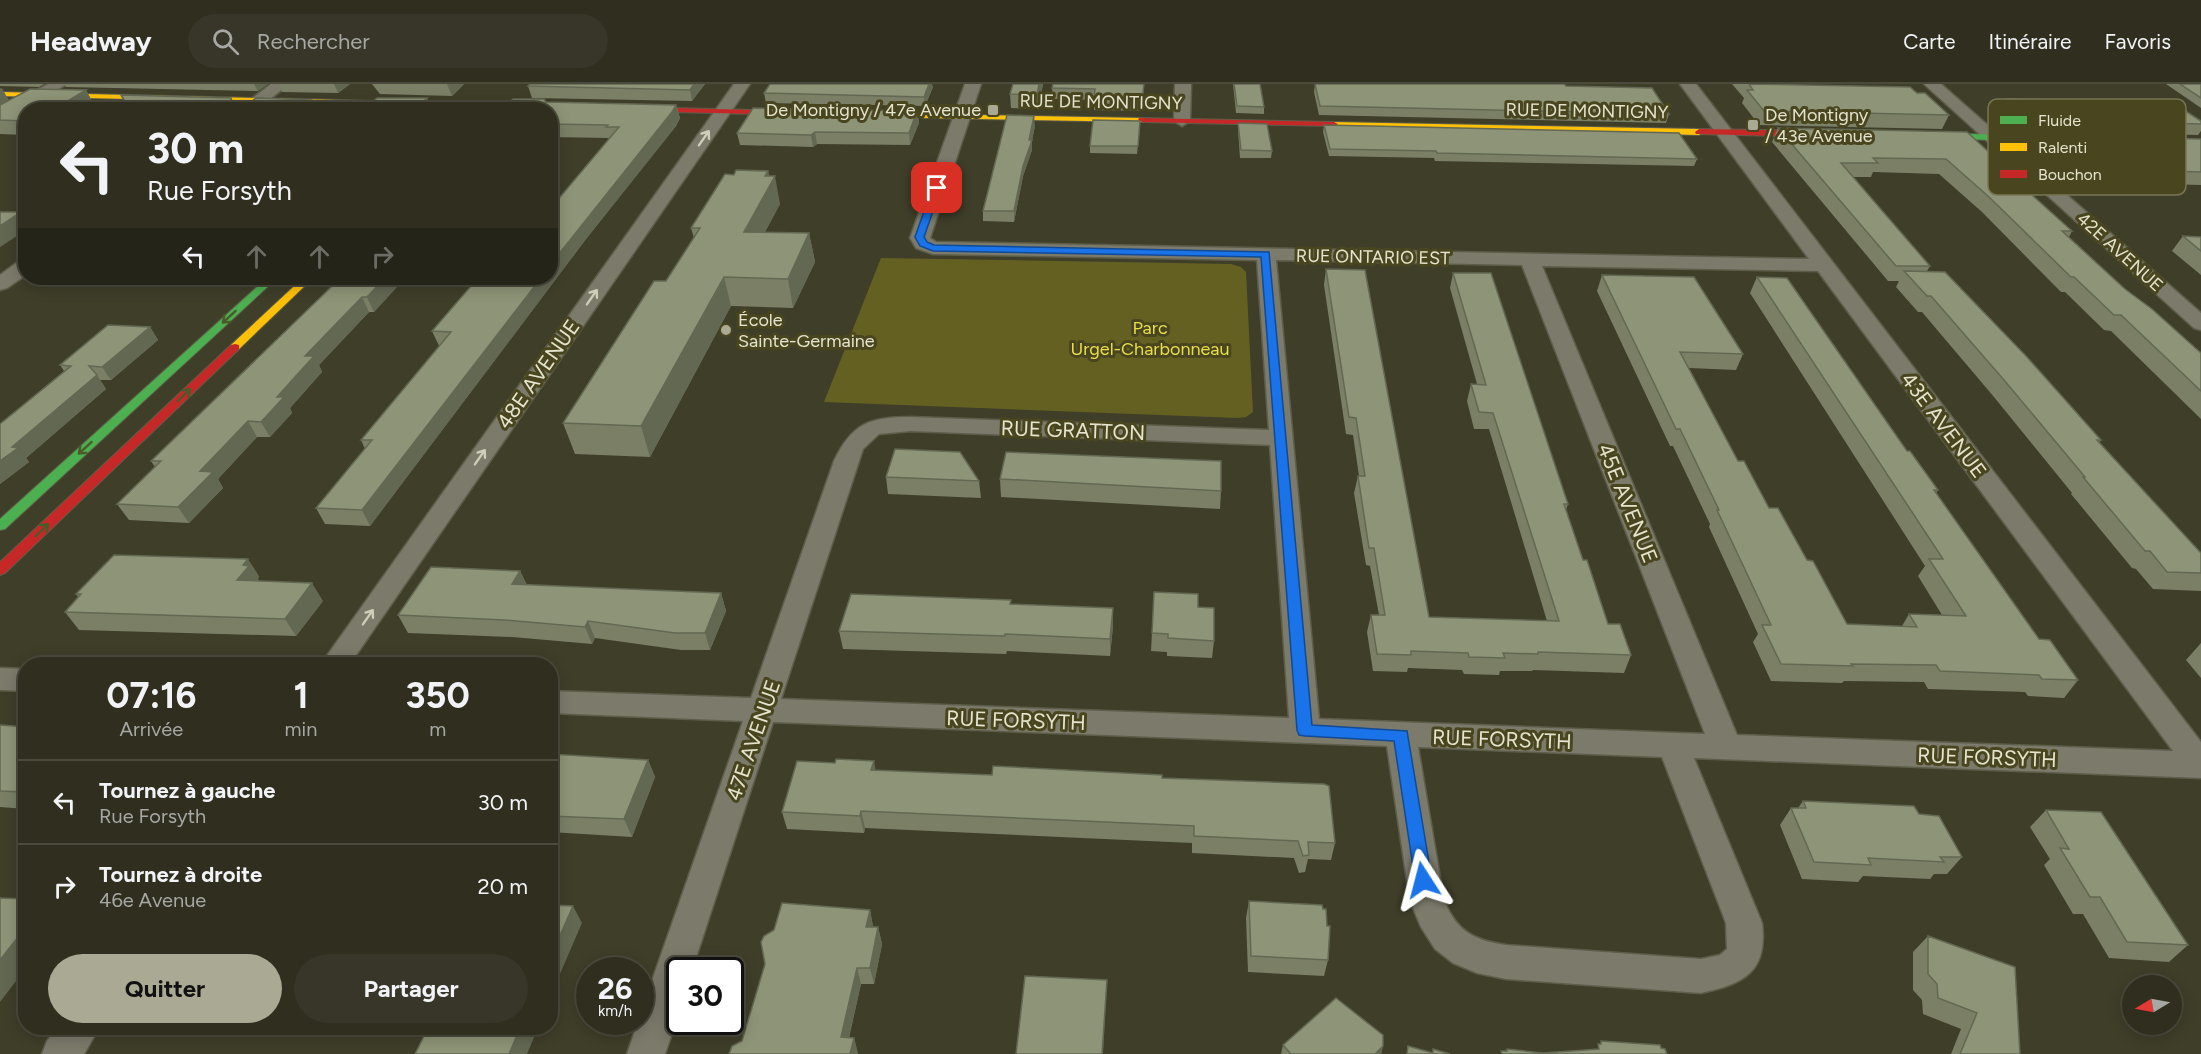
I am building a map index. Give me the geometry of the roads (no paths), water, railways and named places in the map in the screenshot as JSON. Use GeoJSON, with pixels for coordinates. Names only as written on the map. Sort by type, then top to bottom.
{"type":"FeatureCollection","features":[{"type":"Feature","properties":{"kind":"street"},"geometry":{"type":"LineString","coordinates":[[28,102],[59,84]]}},
{"type":"Feature","properties":{"kind":"street"},"geometry":{"type":"LineString","coordinates":[[256,102],[280,84]]}},
{"type":"Feature","properties":{"kind":"street","name":"48E AVENUE"},"geometry":{"type":"LineString","coordinates":[[339,657],[742,84]]}},
{"type":"Feature","properties":{"kind":"street"},"geometry":{"type":"LineString","coordinates":[[962,117],[973,84]]}},
{"type":"Feature","properties":{"kind":"street"},"geometry":{"type":"LineString","coordinates":[[1182,121],[1183,84]]}},
{"type":"Feature","properties":{"kind":"street","name":"43E AVENUE"},"geometry":{"type":"LineString","coordinates":[[1688,84],[2201,765]]}},
{"type":"Feature","properties":{"kind":"street","name":"42E AVENUE"},"geometry":{"type":"LineString","coordinates":[[1932,84],[1988,134]]}},
{"type":"Feature","properties":{"kind":"street"},"geometry":{"type":"LineString","coordinates":[[492,102],[504,90]]}},
{"type":"Feature","properties":{"kind":"street"},"geometry":{"type":"LineString","coordinates":[[463,102],[473,93]]}},
{"type":"Feature","properties":{"kind":"street"},"geometry":{"type":"LineString","coordinates":[[0,94],[188,102]]}},
{"type":"Feature","properties":{"kind":"street"},"geometry":{"type":"LineString","coordinates":[[0,118],[18,108]]}},
{"type":"Feature","properties":{"kind":"street"},"geometry":{"type":"LineString","coordinates":[[558,108],[568,108]]}},
{"type":"Feature","properties":{"kind":"street"},"geometry":{"type":"LineString","coordinates":[[616,109],[814,114]]}},
{"type":"Feature","properties":{"kind":"street","name":"RUE DE MONTIGNY"},"geometry":{"type":"LineString","coordinates":[[860,115],[1841,134]]}},
{"type":"Feature","properties":{"kind":"street","name":"RUE ONTARIO EST"},"geometry":{"type":"LineString","coordinates":[[962,117],[920,237],[923,244],[933,248],[1824,265]]}},
{"type":"Feature","properties":{"kind":"street"},"geometry":{"type":"LineString","coordinates":[[1911,136],[1988,138]]}},
{"type":"Feature","properties":{"kind":"street","name":"42E AVENUE"},"geometry":{"type":"LineString","coordinates":[[2057,195],[2201,324]]}},
{"type":"Feature","properties":{"kind":"street"},"geometry":{"type":"LineString","coordinates":[[1266,254],[1305,730]]}},
{"type":"Feature","properties":{"kind":"street","name":"45E AVENUE"},"geometry":{"type":"LineString","coordinates":[[1530,260],[1726,747]]}},
{"type":"Feature","properties":{"kind":"street"},"geometry":{"type":"LineString","coordinates":[[0,284],[18,272]]}},
{"type":"Feature","properties":{"kind":"street"},"geometry":{"type":"LineString","coordinates":[[0,526],[264,285]]}},
{"type":"Feature","properties":{"kind":"street"},"geometry":{"type":"LineString","coordinates":[[0,570],[301,285]]}},
{"type":"Feature","properties":{"kind":"street","name":"RUE GRATTON"},"geometry":{"type":"LineString","coordinates":[[866,429],[887,424],[911,424],[1281,438]]}},
{"type":"Feature","properties":{"kind":"street","name":"47E AVENUE"},"geometry":{"type":"LineString","coordinates":[[646,1054],[846,461],[853,444],[866,429]]}},
{"type":"Feature","properties":{"kind":"street"},"geometry":{"type":"LineString","coordinates":[[0,679],[18,680]]}},
{"type":"Feature","properties":{"kind":"street","name":"RUE FORSYTH"},"geometry":{"type":"LineString","coordinates":[[558,702],[2201,765]]}},
{"type":"Feature","properties":{"kind":"street"},"geometry":{"type":"LineString","coordinates":[[1401,736],[1426,901],[1436,926],[1454,946],[1479,958],[1506,962],[1701,976],[1726,971],[1742,959],[1747,944],[1744,923],[1673,745]]}},
{"type":"Feature","properties":{"kind":"street"},"geometry":{"type":"LineString","coordinates":[[61,1054],[75,1035]]}},
{"type":"Feature","properties":{"kind":"place","name":"De Montigny / 47e Avenue"},"geometry":{"type":"Point","coordinates":[993,110]}},
{"type":"Feature","properties":{"kind":"place","name":"De Montigny / 43e Avenue"},"geometry":{"type":"Point","coordinates":[1753,125]}},
{"type":"Feature","properties":{"kind":"place","name":"École Sainte-Germaine"},"geometry":{"type":"Point","coordinates":[726,330]}},
{"type":"Feature","properties":{"kind":"park label","name":"Parc Urgel-Charbonneau"},"geometry":{"type":"Point","coordinates":[1150,338]}}]}
